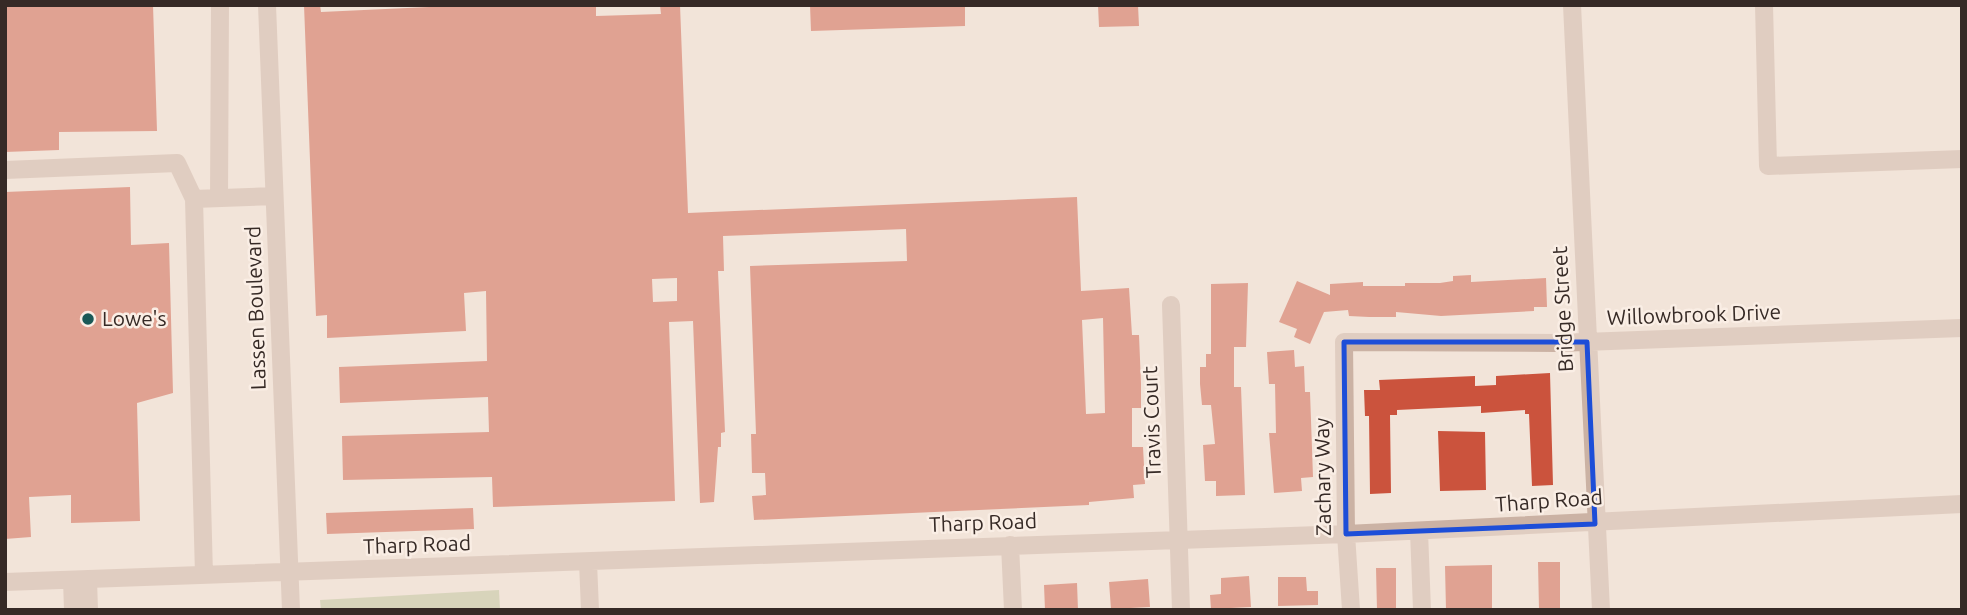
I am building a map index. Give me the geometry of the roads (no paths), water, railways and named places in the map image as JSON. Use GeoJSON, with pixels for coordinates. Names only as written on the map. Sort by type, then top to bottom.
{"type":"FeatureCollection","features":[{"type":"Feature","properties":{"kind":"street"},"geometry":{"type":"LineString","coordinates":[[219,198],[220,5]]}},
{"type":"Feature","properties":{"kind":"street","name":"Lassen Boulevard"},"geometry":{"type":"LineString","coordinates":[[267,5],[291,610]]}},
{"type":"Feature","properties":{"kind":"street","name":"Bridge Street"},"geometry":{"type":"LineString","coordinates":[[1572,5],[1601,610]]}},
{"type":"Feature","properties":{"kind":"street"},"geometry":{"type":"LineString","coordinates":[[1763,5],[1768,166],[1962,159]]}},
{"type":"Feature","properties":{"kind":"street"},"geometry":{"type":"LineString","coordinates":[[5,170],[177,163],[194,199],[204,575]]}},
{"type":"Feature","properties":{"kind":"street"},"geometry":{"type":"LineString","coordinates":[[194,199],[274,196]]}},
{"type":"Feature","properties":{"kind":"street","name":"Travis Court"},"geometry":{"type":"LineString","coordinates":[[1171,305],[1181,610]]}},
{"type":"Feature","properties":{"kind":"street","name":"Willowbrook Drive"},"geometry":{"type":"LineString","coordinates":[[1344,342],[1587,342],[1962,328]]}},
{"type":"Feature","properties":{"kind":"street","name":"Zachary Way"},"geometry":{"type":"LineString","coordinates":[[1344,342],[1346,534],[1351,610]]}},
{"type":"Feature","properties":{"kind":"street","name":"Tharp Road"},"geometry":{"type":"LineString","coordinates":[[5,582],[1346,534],[1595,524],[1616,518],[1962,504]]}},
{"type":"Feature","properties":{"kind":"street"},"geometry":{"type":"LineString","coordinates":[[1419,531],[1422,610]]}},
{"type":"Feature","properties":{"kind":"street"},"geometry":{"type":"LineString","coordinates":[[1010,545],[1013,610]]}},
{"type":"Feature","properties":{"kind":"street"},"geometry":{"type":"LineString","coordinates":[[588,562],[590,610]]}},
{"type":"Feature","properties":{"kind":"street"},"geometry":{"type":"LineString","coordinates":[[73,610],[80,580]]}},
{"type":"Feature","properties":{"kind":"street"},"geometry":{"type":"LineString","coordinates":[[80,580],[89,610]]}},
{"type":"Feature","properties":{"kind":"place","name":"Lowe's"},"geometry":{"type":"Point","coordinates":[88,319]}}]}
